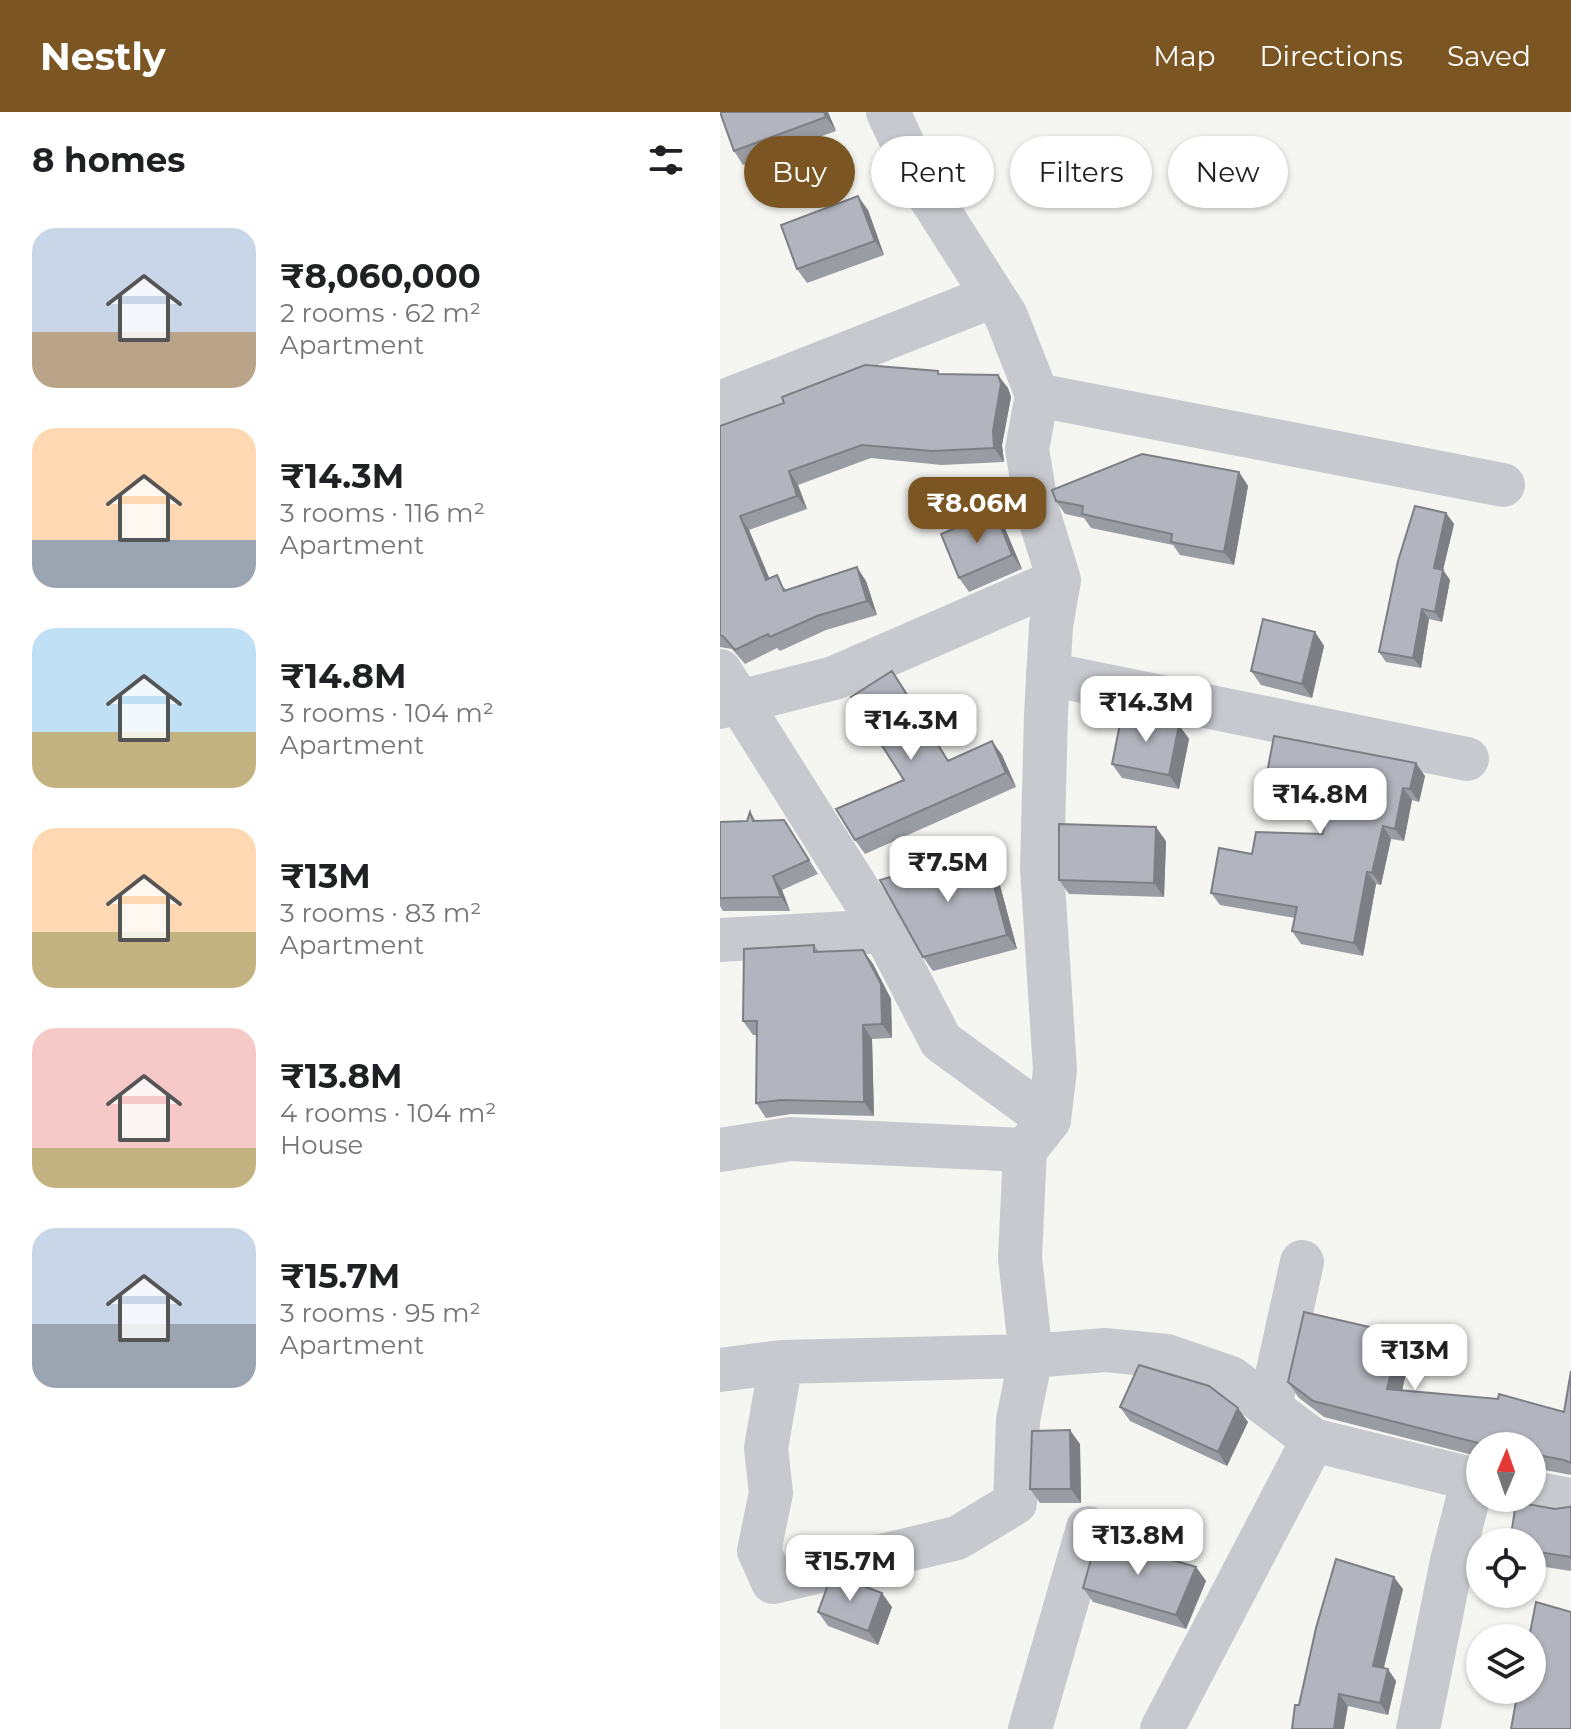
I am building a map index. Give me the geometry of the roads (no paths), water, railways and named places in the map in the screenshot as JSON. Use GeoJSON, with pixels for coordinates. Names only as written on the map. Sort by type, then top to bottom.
{"type":"FeatureCollection","features":[{"type":"Feature","properties":{"kind":"street"},"geometry":{"type":"LineString","coordinates":[[781,1362],[766,1448],[771,1493],[759,1551],[773,1582],[957,1538],[1015,1503],[1018,1420],[1031,1356],[1020,1242],[1037,1135],[1055,1070],[1054,1014],[1042,868],[1048,674],[1059,580],[1037,509],[1027,449],[1037,395],[1006,316],[921,183],[888,112]]}},
{"type":"Feature","properties":{"kind":"street"},"geometry":{"type":"LineString","coordinates":[[720,403],[993,296]]}},
{"type":"Feature","properties":{"kind":"street"},"geometry":{"type":"LineString","coordinates":[[1037,395],[1503,485]]}},
{"type":"Feature","properties":{"kind":"street"},"geometry":{"type":"LineString","coordinates":[[1037,1135],[941,1041],[884,931],[728,693],[834,678],[1059,580]]}},
{"type":"Feature","properties":{"kind":"street"},"geometry":{"type":"LineString","coordinates":[[1048,674],[1467,759]]}},
{"type":"Feature","properties":{"kind":"street"},"geometry":{"type":"LineString","coordinates":[[720,940],[884,931]]}},
{"type":"Feature","properties":{"kind":"street"},"geometry":{"type":"LineString","coordinates":[[720,1150],[790,1139],[1037,1135]]}},
{"type":"Feature","properties":{"kind":"street"},"geometry":{"type":"LineString","coordinates":[[1270,1407],[1302,1262]]}},
{"type":"Feature","properties":{"kind":"street"},"geometry":{"type":"LineString","coordinates":[[720,1370],[781,1362],[1031,1356],[1105,1350],[1167,1356],[1231,1378],[1313,1440],[1466,1477]]}},
{"type":"Feature","properties":{"kind":"street"},"geometry":{"type":"LineString","coordinates":[[1162,1729],[1313,1440]]}},
{"type":"Feature","properties":{"kind":"street"},"geometry":{"type":"LineString","coordinates":[[1546,1496],[1571,1500]]}},
{"type":"Feature","properties":{"kind":"street"},"geometry":{"type":"LineString","coordinates":[[1418,1729],[1452,1561],[1467,1512]]}},
{"type":"Feature","properties":{"kind":"street"},"geometry":{"type":"LineString","coordinates":[[1030,1729],[1088,1528]]}}]}
